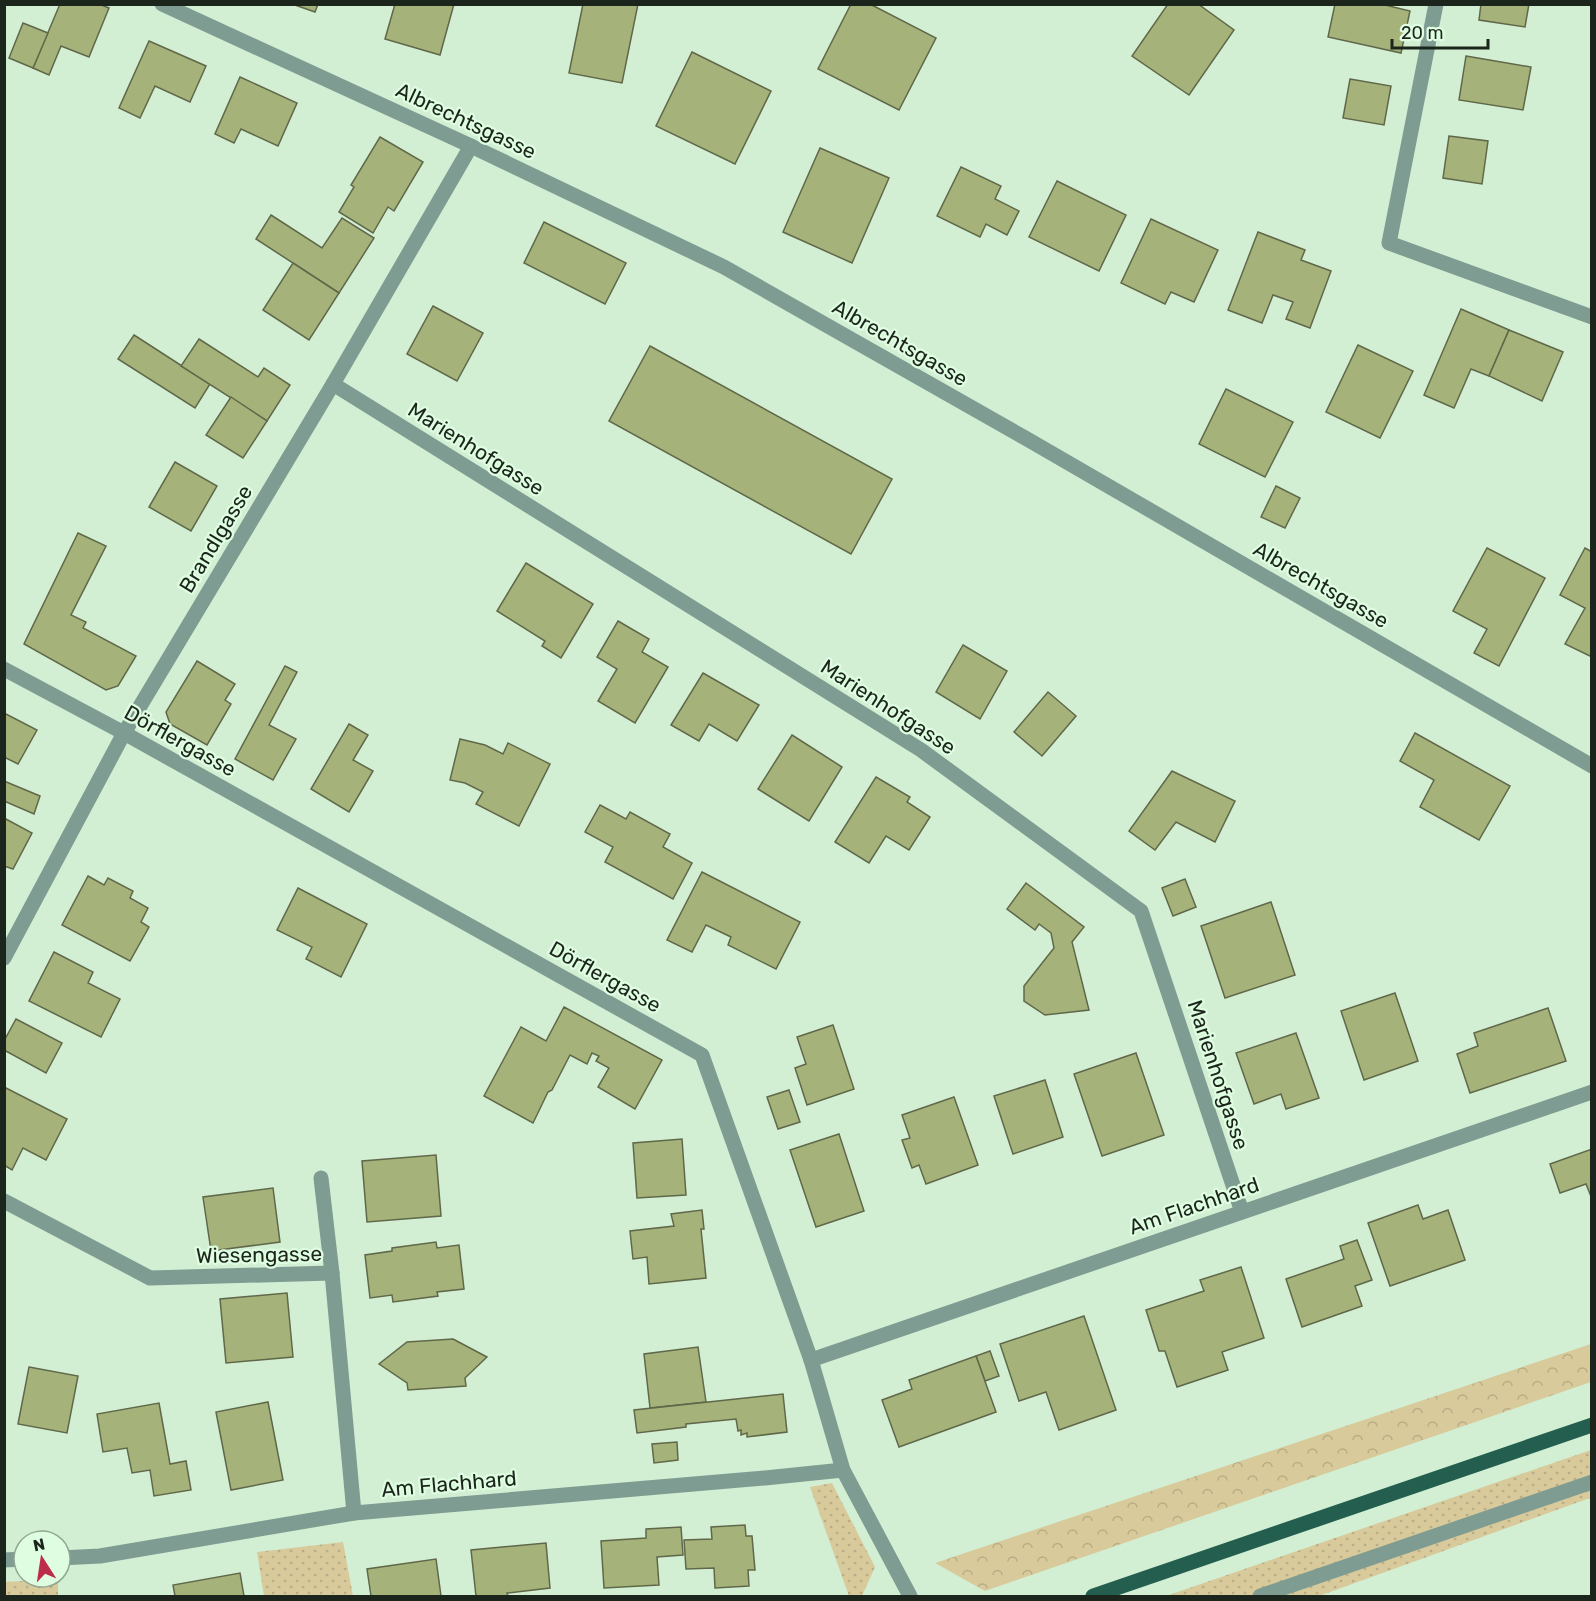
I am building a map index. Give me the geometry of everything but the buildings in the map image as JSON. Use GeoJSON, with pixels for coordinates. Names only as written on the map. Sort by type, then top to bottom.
{"type":"FeatureCollection","features":[{"type":"Feature","properties":{"kind":"main road"},"geometry":{"type":"LineString","coordinates":[[1093,1596],[1592,1425]]}},
{"type":"Feature","properties":{"kind":"street","name":"Albrechtsgasse"},"geometry":{"type":"LineString","coordinates":[[162,4],[471,146],[724,267],[1028,439],[1592,766]]}},
{"type":"Feature","properties":{"kind":"street"},"geometry":{"type":"LineString","coordinates":[[1436,4],[1389,243],[1592,317]]}},
{"type":"Feature","properties":{"kind":"street","name":"Brandlgasse"},"geometry":{"type":"LineString","coordinates":[[4,958],[124,733],[333,384],[471,146]]}},
{"type":"Feature","properties":{"kind":"street","name":"Marienhofgasse"},"geometry":{"type":"LineString","coordinates":[[333,384],[921,750],[1141,911],[1242,1212]]}},
{"type":"Feature","properties":{"kind":"street","name":"Dörflergasse"},"geometry":{"type":"LineString","coordinates":[[4,669],[124,733],[702,1055],[811,1360],[843,1470],[910,1596]]}},
{"type":"Feature","properties":{"kind":"street","name":"Am Flachhard"},"geometry":{"type":"LineString","coordinates":[[811,1360],[1592,1092]]}},
{"type":"Feature","properties":{"kind":"street"},"geometry":{"type":"LineString","coordinates":[[321,1178],[332,1273]]}},
{"type":"Feature","properties":{"kind":"street","name":"Wiesengasse"},"geometry":{"type":"LineString","coordinates":[[4,1201],[150,1278],[332,1273],[354,1513]]}},
{"type":"Feature","properties":{"kind":"street","name":"Am Flachhard"},"geometry":{"type":"LineString","coordinates":[[72,1557],[100,1556],[354,1513],[843,1470]]}},
{"type":"Feature","properties":{"kind":"street"},"geometry":{"type":"LineString","coordinates":[[1260,1596],[1592,1482]]}},
{"type":"Feature","properties":{"kind":"green space"},"geometry":{"type":"Polygon","coordinates":[[[1591,1344],[1591,1382],[985,1591],[935,1563],[1591,1344]]]}},
{"type":"Feature","properties":{"kind":"green space"},"geometry":{"type":"Polygon","coordinates":[[[1591,1450],[1591,1499],[1319,1596],[1166,1596],[1591,1450]]]}},
{"type":"Feature","properties":{"kind":"green space"},"geometry":{"type":"Polygon","coordinates":[[[832,1483],[875,1567],[862,1596],[849,1596],[810,1487],[832,1483]]]}},
{"type":"Feature","properties":{"kind":"green space"},"geometry":{"type":"Polygon","coordinates":[[[343,1542],[353,1596],[264,1596],[257,1552],[343,1542]]]}},
{"type":"Feature","properties":{"kind":"green space"},"geometry":{"type":"Polygon","coordinates":[[[5,1582],[12,1582],[12,1589],[58,1589],[58,1596],[5,1596],[5,1582]]]}}]}
